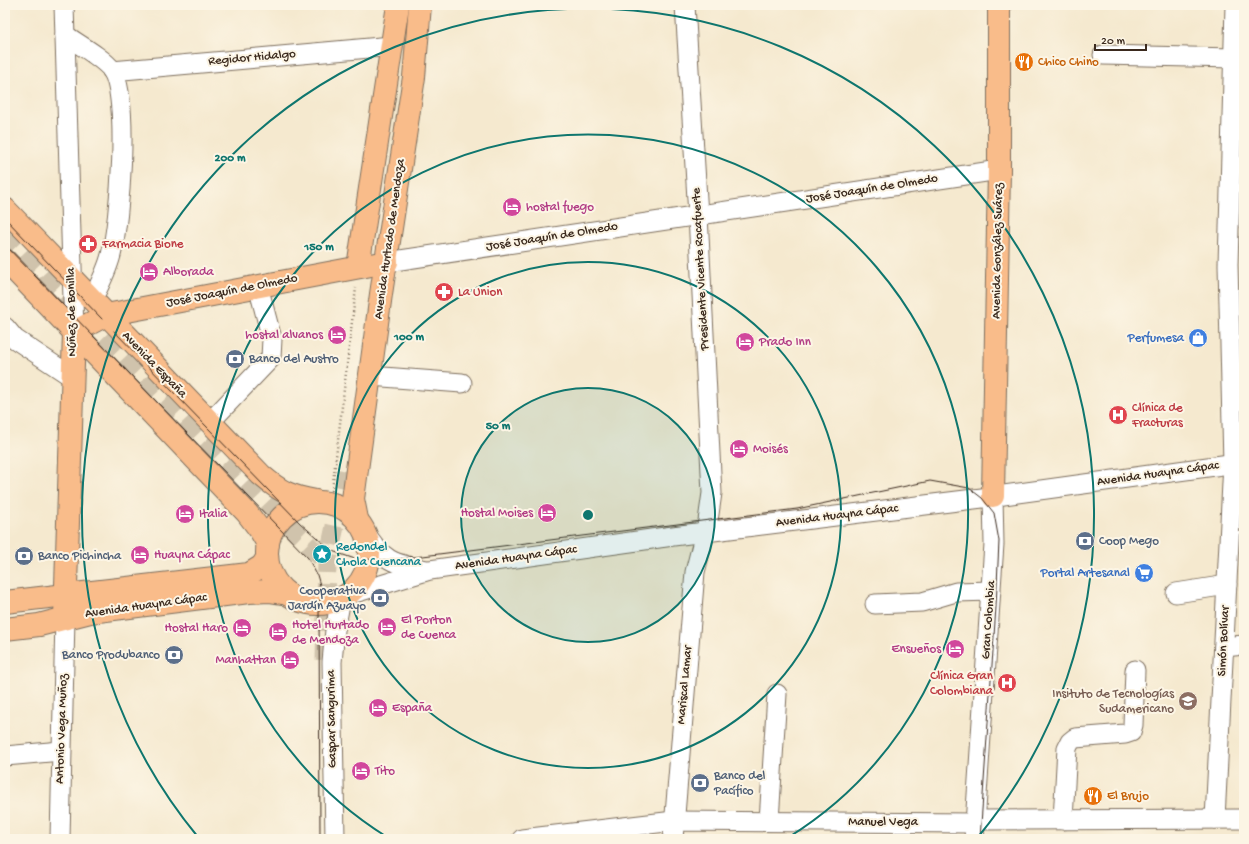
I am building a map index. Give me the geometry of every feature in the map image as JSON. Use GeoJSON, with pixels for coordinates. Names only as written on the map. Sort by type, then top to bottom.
{"type":"FeatureCollection","features":[{"type":"Feature","properties":{"kind":"main road","name":"Avenida Hurtado de Mendoza"},"geometry":{"type":"LineString","coordinates":[[358,267],[398,5]]}},
{"type":"Feature","properties":{"kind":"main road","name":"Avenida González Suárez"},"geometry":{"type":"LineString","coordinates":[[993,496],[999,170],[999,5]]}},
{"type":"Feature","properties":{"kind":"main road","name":"Avenida Hurtado de Mendoza"},"geometry":{"type":"LineString","coordinates":[[361,525],[353,500],[414,77],[420,10]]}},
{"type":"Feature","properties":{"kind":"main road","name":"Avenida España"},"geometry":{"type":"LineString","coordinates":[[5,209],[72,280],[276,488],[291,496],[324,502]]}},
{"type":"Feature","properties":{"kind":"main road","name":"José Joaquín de Olmedo"},"geometry":{"type":"LineString","coordinates":[[74,332],[99,307],[258,286],[387,262]]}},
{"type":"Feature","properties":{"kind":"main road"},"geometry":{"type":"LineString","coordinates":[[8,269],[93,351],[247,513],[260,530],[268,551],[271,572],[278,585],[288,594],[301,602],[319,605],[345,597],[357,587],[368,566],[368,542],[361,525],[341,507],[324,502],[303,504],[288,511],[280,519],[272,531],[268,551]]}},
{"type":"Feature","properties":{"kind":"main road"},"geometry":{"type":"LineString","coordinates":[[93,351],[99,307]]}},
{"type":"Feature","properties":{"kind":"main road","name":"Núñez de Bonilla"},"geometry":{"type":"LineString","coordinates":[[65,618],[74,332]]}},
{"type":"Feature","properties":{"kind":"main road","name":"Avenida Huayna Cápac"},"geometry":{"type":"LineString","coordinates":[[5,602],[249,574],[262,566],[268,551]]}},
{"type":"Feature","properties":{"kind":"main road","name":"Avenida Huayna Cápac"},"geometry":{"type":"LineString","coordinates":[[5,629],[39,625],[90,612],[249,592],[269,591],[288,594]]}},
{"type":"Feature","properties":{"kind":"street","name":"Núñez de Bonilla"},"geometry":{"type":"LineString","coordinates":[[64,5],[74,332]]}},
{"type":"Feature","properties":{"kind":"street","name":"Presidente Vicente Rocafuerte"},"geometry":{"type":"LineString","coordinates":[[685,5],[698,215],[712,493],[704,533]]}},
{"type":"Feature","properties":{"kind":"street","name":"Simón Bolívar"},"geometry":{"type":"LineString","coordinates":[[1215,819],[1227,585],[1236,558],[1239,463],[1228,265],[1237,174],[1233,58],[1235,5]]}},
{"type":"Feature","properties":{"kind":"street"},"geometry":{"type":"LineString","coordinates":[[65,35],[112,70],[118,88],[121,119],[120,191],[111,255],[104,277],[99,307]]}},
{"type":"Feature","properties":{"kind":"street","name":"Regidor Hidalgo"},"geometry":{"type":"LineString","coordinates":[[112,70],[392,46]]}},
{"type":"Feature","properties":{"kind":"street"},"geometry":{"type":"LineString","coordinates":[[1103,55],[1233,58]]}},
{"type":"Feature","properties":{"kind":"street","name":"José Joaquín de Olmedo"},"geometry":{"type":"LineString","coordinates":[[387,262],[999,170]]}},
{"type":"Feature","properties":{"kind":"street"},"geometry":{"type":"LineString","coordinates":[[210,422],[271,358],[272,339],[258,286]]}},
{"type":"Feature","properties":{"kind":"street"},"geometry":{"type":"LineString","coordinates":[[5,327],[15,339],[72,377]]}},
{"type":"Feature","properties":{"kind":"street"},"geometry":{"type":"LineString","coordinates":[[370,376],[462,383]]}},
{"type":"Feature","properties":{"kind":"street","name":"Avenida Huayna Cápac"},"geometry":{"type":"LineString","coordinates":[[430,570],[1239,463]]}},
{"type":"Feature","properties":{"kind":"street","name":"Gran Colombia"},"geometry":{"type":"LineString","coordinates":[[975,831],[994,544],[993,496]]}},
{"type":"Feature","properties":{"kind":"street"},"geometry":{"type":"LineString","coordinates":[[361,525],[372,544],[384,557],[404,566],[430,570]]}},
{"type":"Feature","properties":{"kind":"street","name":"Mariscal Lamar"},"geometry":{"type":"LineString","coordinates":[[674,830],[694,579],[704,533]]}},
{"type":"Feature","properties":{"kind":"street"},"geometry":{"type":"LineString","coordinates":[[345,597],[430,570]]}},
{"type":"Feature","properties":{"kind":"street"},"geometry":{"type":"LineString","coordinates":[[1176,593],[1227,585]]}},
{"type":"Feature","properties":{"kind":"street"},"geometry":{"type":"LineString","coordinates":[[875,604],[922,602],[956,592],[991,591]]}},
{"type":"Feature","properties":{"kind":"street","name":"Gaspar Sangurima"},"geometry":{"type":"LineString","coordinates":[[334,839],[332,662],[335,630],[345,597]]}},
{"type":"Feature","properties":{"kind":"street","name":"Antonio Vega Muñoz"},"geometry":{"type":"LineString","coordinates":[[60,839],[65,618]]}},
{"type":"Feature","properties":{"kind":"street"},"geometry":{"type":"LineString","coordinates":[[1224,647],[1244,644]]}},
{"type":"Feature","properties":{"kind":"street"},"geometry":{"type":"LineString","coordinates":[[1063,820],[1067,748],[1070,742],[1075,738],[1125,734],[1131,732],[1133,725],[1135,670]]}},
{"type":"Feature","properties":{"kind":"street"},"geometry":{"type":"LineString","coordinates":[[769,822],[777,694]]}},
{"type":"Feature","properties":{"kind":"street"},"geometry":{"type":"LineString","coordinates":[[5,756],[61,750]]}},
{"type":"Feature","properties":{"kind":"street","name":"Manuel Vega"},"geometry":{"type":"LineString","coordinates":[[522,839],[674,830],[769,822],[975,831],[982,820],[1244,819]]}},
{"type":"Feature","properties":{"kind":"path","name":"Avenida Hurtado de Mendoza"},"geometry":{"type":"LineString","coordinates":[[324,502],[358,267]]}},
{"type":"Feature","properties":{"kind":"tunnel"},"geometry":{"type":"LineString","coordinates":[[5,231],[290,527],[327,563]]}},
{"type":"Feature","properties":{"kind":"tunnel"},"geometry":{"type":"LineString","coordinates":[[325,660],[327,563],[347,471]]}},
{"type":"Feature","properties":{"kind":"tram line"},"geometry":{"type":"LineString","coordinates":[[5,218],[102,319]]}},
{"type":"Feature","properties":{"kind":"tram line"},"geometry":{"type":"LineString","coordinates":[[5,245],[308,558],[317,575],[322,592],[319,605],[320,839]]}},
{"type":"Feature","properties":{"kind":"tram line"},"geometry":{"type":"LineString","coordinates":[[114,331],[300,523],[332,551],[355,559],[391,560],[797,509],[930,481],[969,488],[982,498],[994,513],[999,541],[996,607],[980,839]]}},
{"type":"Feature","properties":{"kind":"place","name":"Chico Chino"},"geometry":{"type":"Point","coordinates":[1024,62]}},
{"type":"Feature","properties":{"kind":"place","name":"hostal fuego"},"geometry":{"type":"Point","coordinates":[512,207]}},
{"type":"Feature","properties":{"kind":"place","name":"Farmacia Bione"},"geometry":{"type":"Point","coordinates":[88,244]}},
{"type":"Feature","properties":{"kind":"place","name":"Alborada"},"geometry":{"type":"Point","coordinates":[149,272]}},
{"type":"Feature","properties":{"kind":"place","name":"La Union"},"geometry":{"type":"Point","coordinates":[444,292]}},
{"type":"Feature","properties":{"kind":"place","name":"hostal alvanos"},"geometry":{"type":"Point","coordinates":[337,335]}},
{"type":"Feature","properties":{"kind":"place","name":"Perfumesa"},"geometry":{"type":"Point","coordinates":[1198,338]}},
{"type":"Feature","properties":{"kind":"place","name":"Prado Inn"},"geometry":{"type":"Point","coordinates":[745,342]}},
{"type":"Feature","properties":{"kind":"place","name":"Banco del Austro"},"geometry":{"type":"Point","coordinates":[235,359]}},
{"type":"Feature","properties":{"kind":"place","name":"Clínica de Fracturas"},"geometry":{"type":"Point","coordinates":[1118,415]}},
{"type":"Feature","properties":{"kind":"place","name":"Moisés"},"geometry":{"type":"Point","coordinates":[739,449]}},
{"type":"Feature","properties":{"kind":"place","name":"Hostal Moises"},"geometry":{"type":"Point","coordinates":[547,513]}},
{"type":"Feature","properties":{"kind":"place","name":"Italia"},"geometry":{"type":"Point","coordinates":[185,514]}},
{"type":"Feature","properties":{"kind":"place","name":"Coop Mego"},"geometry":{"type":"Point","coordinates":[1085,541]}},
{"type":"Feature","properties":{"kind":"place","name":"Redondel Chola Cuencana"},"geometry":{"type":"Point","coordinates":[322,554]}},
{"type":"Feature","properties":{"kind":"place","name":"Huayna Cápac"},"geometry":{"type":"Point","coordinates":[140,555]}},
{"type":"Feature","properties":{"kind":"place","name":"Banco Pichincha"},"geometry":{"type":"Point","coordinates":[24,556]}},
{"type":"Feature","properties":{"kind":"place","name":"Portal Artesanal"},"geometry":{"type":"Point","coordinates":[1144,573]}},
{"type":"Feature","properties":{"kind":"place","name":"Cooperativa Jardín Azuayo"},"geometry":{"type":"Point","coordinates":[380,598]}},
{"type":"Feature","properties":{"kind":"place","name":"El Porton de Cuenca"},"geometry":{"type":"Point","coordinates":[387,627]}},
{"type":"Feature","properties":{"kind":"place","name":"Hostal Haro"},"geometry":{"type":"Point","coordinates":[242,628]}},
{"type":"Feature","properties":{"kind":"place","name":"Hotel Hurtado de Mendoza"},"geometry":{"type":"Point","coordinates":[278,632]}},
{"type":"Feature","properties":{"kind":"place","name":"Ensueños"},"geometry":{"type":"Point","coordinates":[955,649]}},
{"type":"Feature","properties":{"kind":"place","name":"Banco Produbanco"},"geometry":{"type":"Point","coordinates":[174,655]}},
{"type":"Feature","properties":{"kind":"place","name":"Manhattan"},"geometry":{"type":"Point","coordinates":[290,660]}},
{"type":"Feature","properties":{"kind":"place","name":"Clínica Gran Colombiana"},"geometry":{"type":"Point","coordinates":[1007,683]}},
{"type":"Feature","properties":{"kind":"place","name":"Insituto de Tecnologías Sudamericano"},"geometry":{"type":"Point","coordinates":[1188,701]}},
{"type":"Feature","properties":{"kind":"place","name":"España"},"geometry":{"type":"Point","coordinates":[378,708]}},
{"type":"Feature","properties":{"kind":"place","name":"Tito"},"geometry":{"type":"Point","coordinates":[361,771]}},
{"type":"Feature","properties":{"kind":"place","name":"Banco del Pacífico"},"geometry":{"type":"Point","coordinates":[700,783]}},
{"type":"Feature","properties":{"kind":"place","name":"El Brujo"},"geometry":{"type":"Point","coordinates":[1093,796]}}]}
